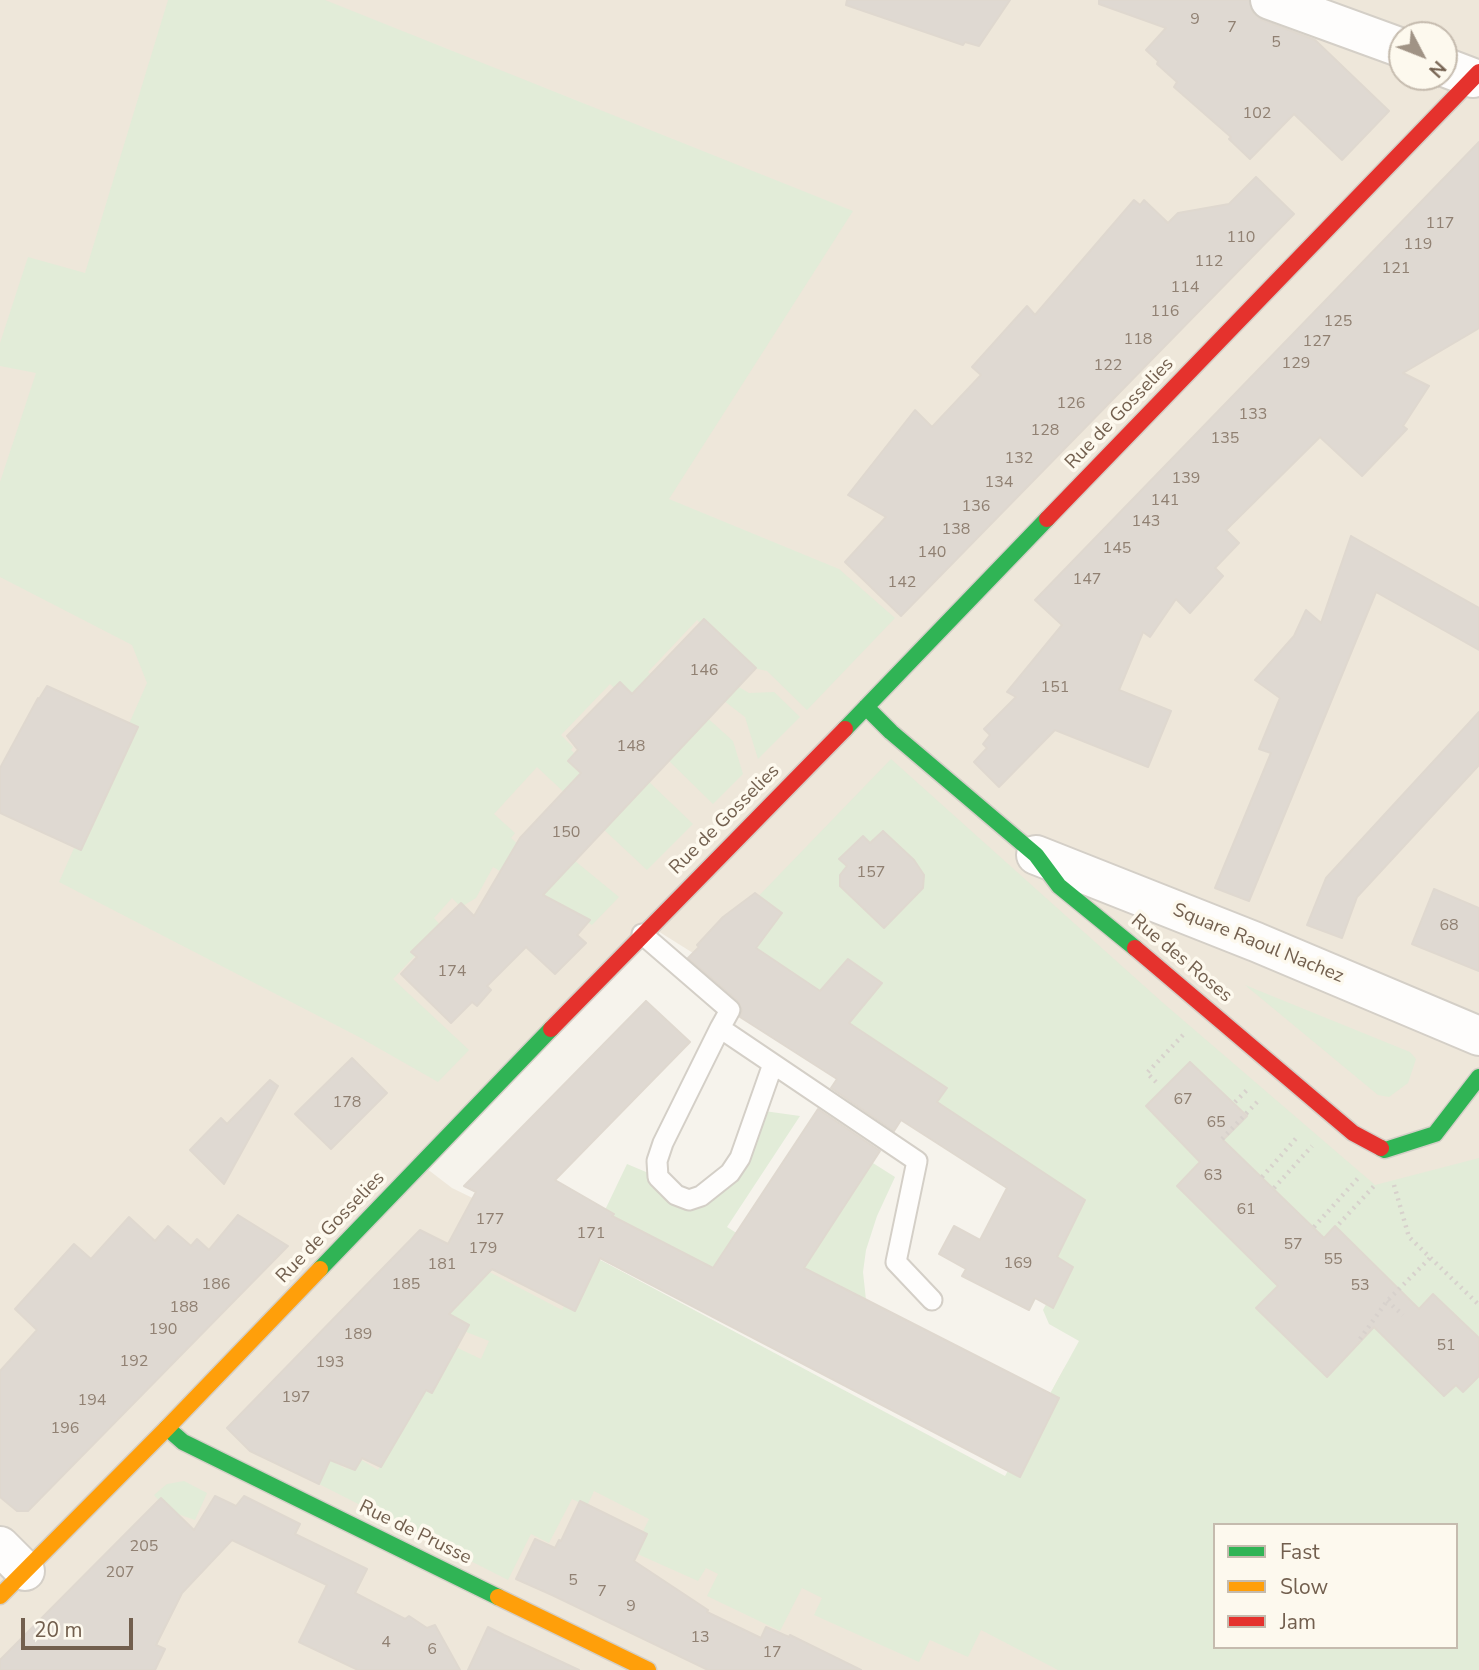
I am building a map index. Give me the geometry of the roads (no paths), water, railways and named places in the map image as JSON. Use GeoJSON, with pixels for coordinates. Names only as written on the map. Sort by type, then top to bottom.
{"type":"FeatureCollection","features":[{"type":"Feature","properties":{"kind":"main road","name":"Rue de Gosselies"},"geometry":{"type":"LineString","coordinates":[[8,1571],[167,1428],[642,934],[866,707],[1465,72]]}},
{"type":"Feature","properties":{"kind":"main road","name":"Rue des Roses"},"geometry":{"type":"LineString","coordinates":[[866,707],[891,732],[1036,855],[1059,886],[1175,980],[1353,1133],[1385,1150],[1434,1134],[1479,1077]]}},
{"type":"Feature","properties":{"kind":"main road","name":"Rue de Prusse"},"geometry":{"type":"LineString","coordinates":[[167,1428],[183,1443],[648,1670]]}},
{"type":"Feature","properties":{"kind":"street"},"geometry":{"type":"LineString","coordinates":[[1270,0],[1388,43]]}},
{"type":"Feature","properties":{"kind":"street","name":"Square Raoul Nachez"},"geometry":{"type":"LineString","coordinates":[[1036,855],[1256,942],[1479,1036]]}},
{"type":"Feature","properties":{"kind":"lane"},"geometry":{"type":"LineString","coordinates":[[642,934],[730,1010],[663,1143],[657,1161],[658,1177],[676,1195],[690,1200],[701,1196],[730,1173],[740,1158],[773,1064]]}},
{"type":"Feature","properties":{"kind":"lane"},"geometry":{"type":"LineString","coordinates":[[720,1028],[917,1161],[896,1262],[932,1300]]}}]}
